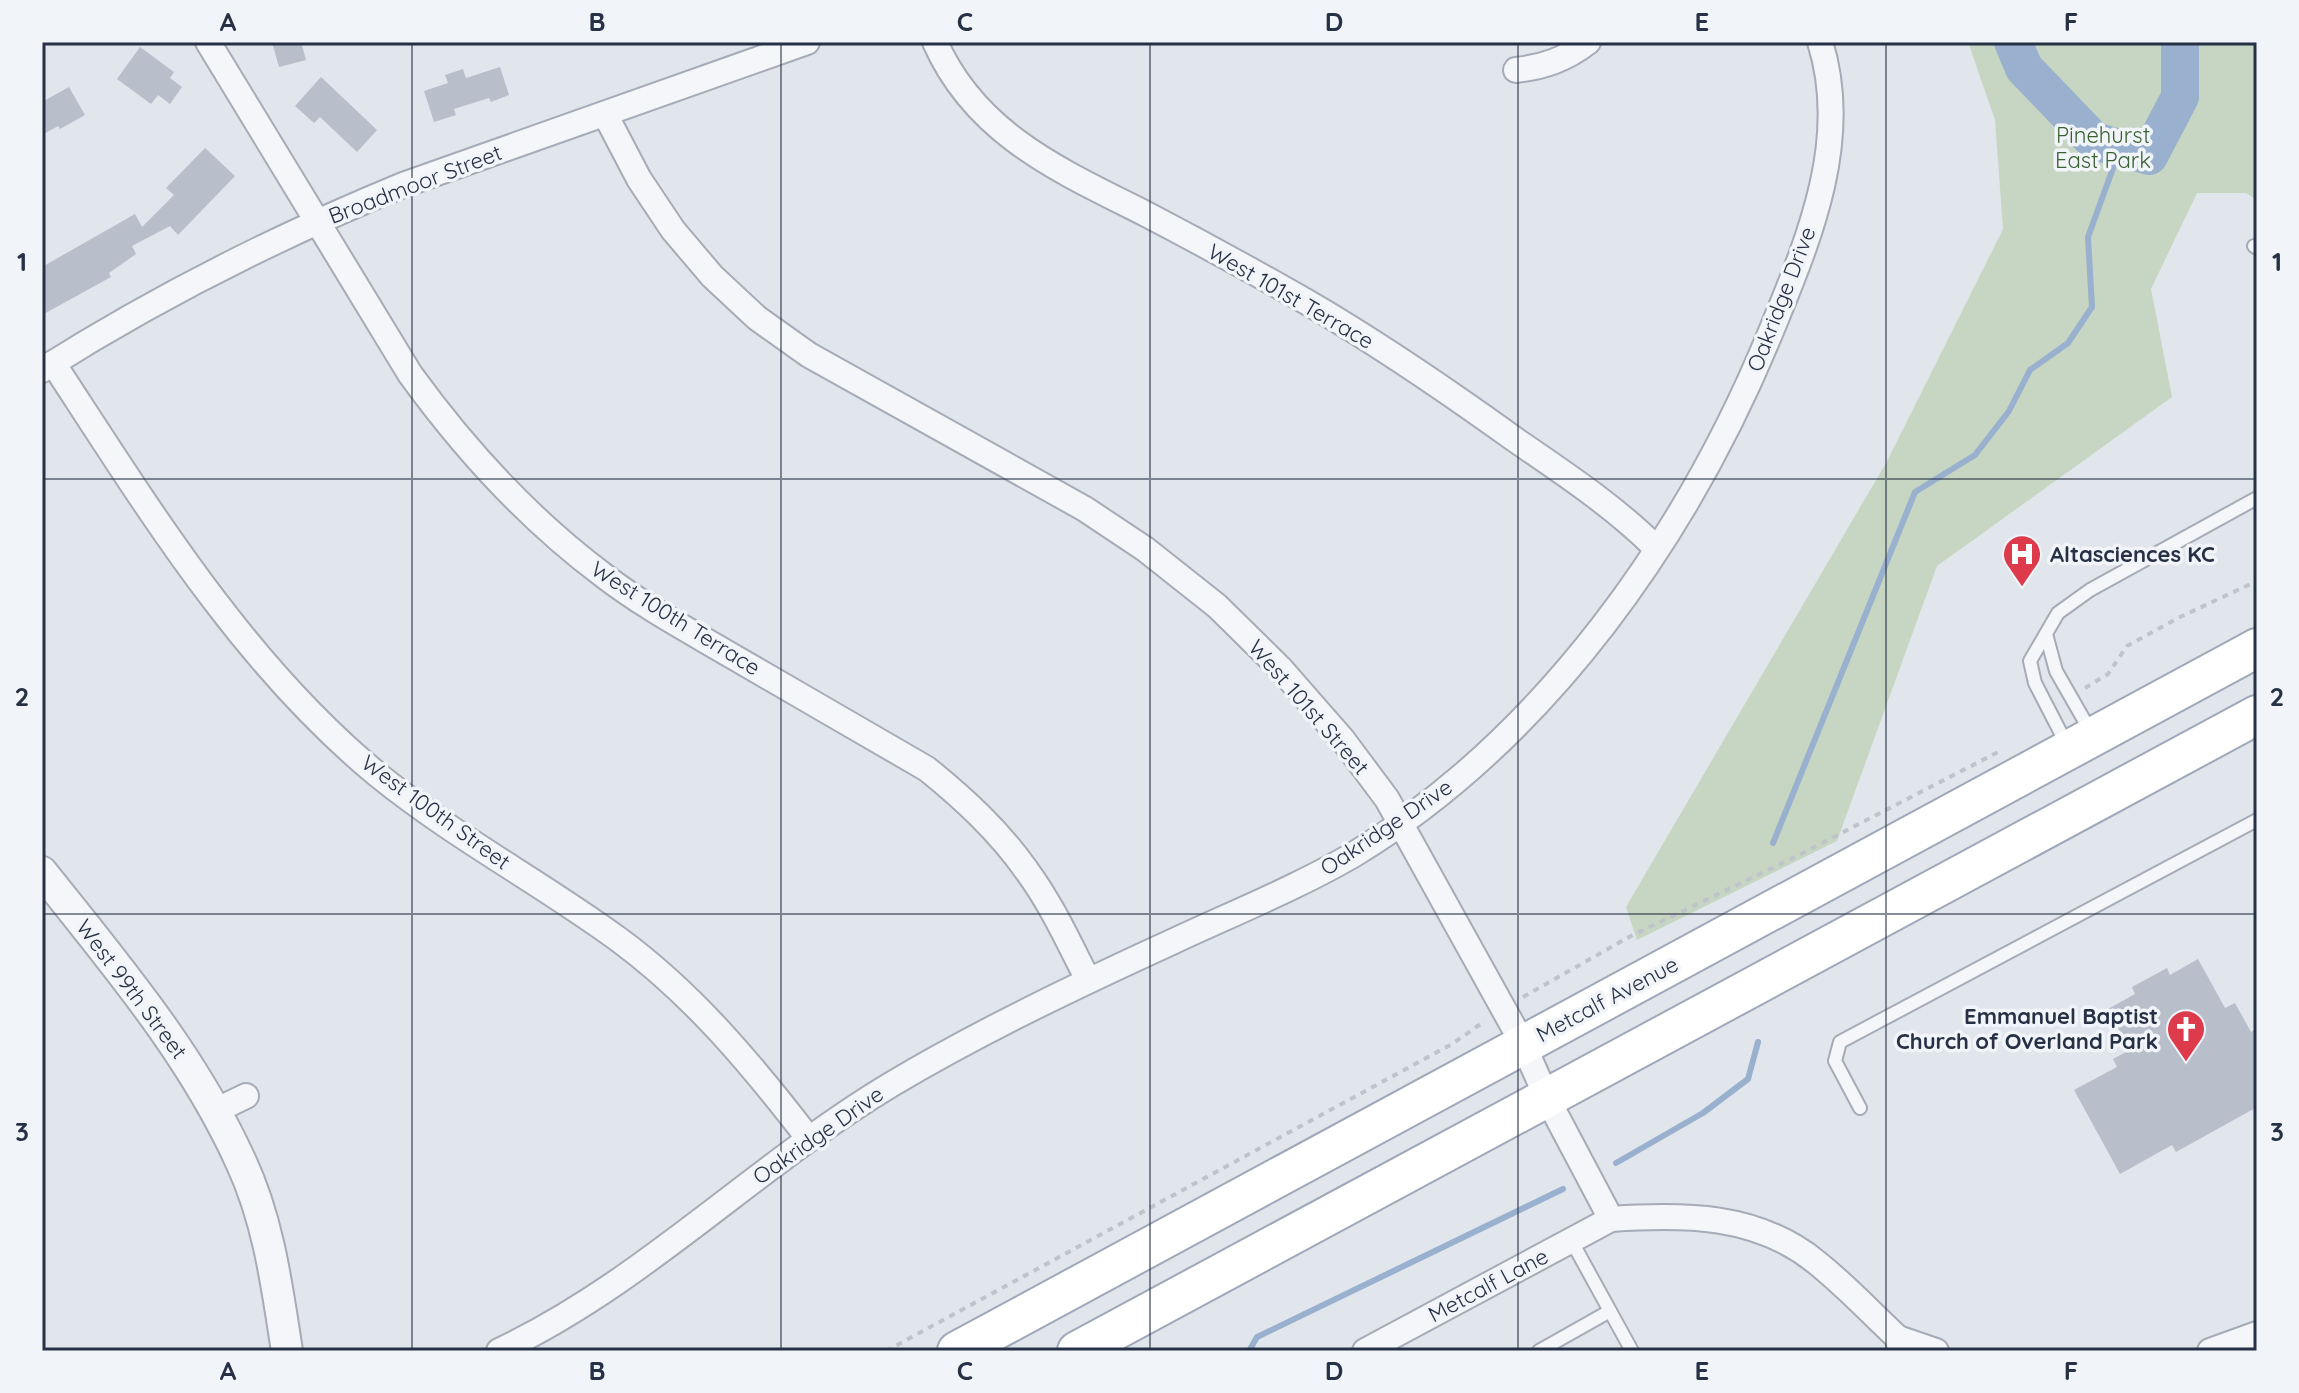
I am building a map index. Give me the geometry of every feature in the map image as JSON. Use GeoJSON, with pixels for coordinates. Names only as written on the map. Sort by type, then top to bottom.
{"type":"FeatureCollection","features":[{"type":"Feature","properties":{"kind":"main road","name":"Metcalf Avenue"},"geometry":{"type":"LineString","coordinates":[[957,1351],[2257,648]]}},
{"type":"Feature","properties":{"kind":"main road"},"geometry":{"type":"LineString","coordinates":[[1077,1351],[2257,715]]}},
{"type":"Feature","properties":{"kind":"street","name":"West 100th Terrace"},"geometry":{"type":"LineString","coordinates":[[208,42],[410,374],[443,420],[496,482],[604,577],[662,615],[927,769],[962,798],[998,833],[1027,871],[1046,900],[1088,980]]}},
{"type":"Feature","properties":{"kind":"street","name":"Broadmoor Street"},"geometry":{"type":"LineString","coordinates":[[48,366],[194,282],[317,222],[403,185],[807,42]]}},
{"type":"Feature","properties":{"kind":"street","name":"West 101st Terrace"},"geometry":{"type":"LineString","coordinates":[[935,42],[962,88],[989,119],[1020,146],[1342,322],[1462,401],[1590,492],[1656,548]]}},
{"type":"Feature","properties":{"kind":"street"},"geometry":{"type":"LineString","coordinates":[[1516,70],[1541,68],[1566,57],[1588,42]]}},
{"type":"Feature","properties":{"kind":"street","name":"Oakridge Drive"},"geometry":{"type":"LineString","coordinates":[[499,1351],[539,1332],[596,1298],[809,1139],[887,1087],[971,1038],[1330,868],[1437,797],[1483,759],[1527,716],[1578,657],[1656,548],[1726,427],[1762,353],[1803,248],[1825,178],[1830,139],[1830,91],[1820,42]]}},
{"type":"Feature","properties":{"kind":"street","name":"West 101st Street"},"geometry":{"type":"LineString","coordinates":[[605,114],[639,179],[673,230],[712,276],[757,318],[809,355],[1073,502],[1145,549],[1217,606],[1280,668],[1343,740],[1387,799],[1523,1044],[1547,1098],[1611,1219]]}},
{"type":"Feature","properties":{"kind":"street","name":"West 100th Street"},"geometry":{"type":"LineString","coordinates":[[48,366],[227,616],[261,659],[320,723],[414,802],[599,925],[662,974],[718,1027],[809,1139]]}},
{"type":"Feature","properties":{"kind":"street","name":"West 99th Street"},"geometry":{"type":"LineString","coordinates":[[42,872],[187,1060],[242,1163],[274,1265],[287,1351]]}},
{"type":"Feature","properties":{"kind":"street"},"geometry":{"type":"LineString","coordinates":[[215,1111],[246,1096]]}},
{"type":"Feature","properties":{"kind":"street"},"geometry":{"type":"LineString","coordinates":[[1611,1219],[1694,1216],[1730,1221],[1765,1233],[1815,1261],[1899,1344],[1936,1351]]}},
{"type":"Feature","properties":{"kind":"street","name":"Metcalf Lane"},"geometry":{"type":"LineString","coordinates":[[1365,1351],[1611,1219]]}},
{"type":"Feature","properties":{"kind":"street"},"geometry":{"type":"LineString","coordinates":[[2210,1351],[2244,1343]]}},
{"type":"Feature","properties":{"kind":"lane"},"geometry":{"type":"LineString","coordinates":[[2081,743],[2035,683],[2030,661],[2058,613],[2090,590],[2257,498]]}},
{"type":"Feature","properties":{"kind":"lane"},"geometry":{"type":"LineString","coordinates":[[2046,634],[2056,671],[2072,699],[2081,743]]}},
{"type":"Feature","properties":{"kind":"lane"},"geometry":{"type":"LineString","coordinates":[[1860,1108],[1835,1061],[1840,1042],[2257,820]]}},
{"type":"Feature","properties":{"kind":"lane"},"geometry":{"type":"LineString","coordinates":[[1571,1240],[1632,1351]]}},
{"type":"Feature","properties":{"kind":"lane"},"geometry":{"type":"LineString","coordinates":[[1539,1351],[1610,1311]]}},
{"type":"Feature","properties":{"kind":"path"},"geometry":{"type":"LineString","coordinates":[[2072,699],[2108,674],[2127,646],[2257,581]]}},
{"type":"Feature","properties":{"kind":"path"},"geometry":{"type":"LineString","coordinates":[[886,1351],[1452,1044],[1503,1008],[1629,937],[1793,858],[2007,747]]}},
{"type":"Feature","properties":{"kind":"green space","name":"Pinehurst East Park"},"geometry":{"type":"Polygon","coordinates":[[[1968,42],[2257,42],[2257,200],[2246,193],[2197,193],[2151,289],[2172,397],[1937,566],[1837,841],[1637,940],[1626,907],[1886,463],[2003,229],[1995,120],[1968,42]]]}},
{"type":"Feature","properties":{"kind":"building"},"geometry":{"type":"Polygon","coordinates":[[[272,42],[301,42],[306,60],[279,67],[272,42]]]}},
{"type":"Feature","properties":{"kind":"building"},"geometry":{"type":"Polygon","coordinates":[[[140,47],[174,72],[170,78],[182,87],[170,104],[158,95],[151,104],[117,79],[140,47]]]}},
{"type":"Feature","properties":{"kind":"building"},"geometry":{"type":"Polygon","coordinates":[[[500,67],[509,95],[454,109],[456,115],[434,122],[424,91],[448,83],[445,75],[463,69],[466,78],[500,67]]]}},
{"type":"Feature","properties":{"kind":"building"},"geometry":{"type":"Polygon","coordinates":[[[321,77],[377,130],[357,152],[320,117],[314,123],[295,106],[321,77]]]}},
{"type":"Feature","properties":{"kind":"building"},"geometry":{"type":"Polygon","coordinates":[[[69,87],[85,115],[42,135],[42,102],[69,87]]]}},
{"type":"Feature","properties":{"kind":"building"},"geometry":{"type":"Polygon","coordinates":[[[205,148],[235,176],[178,235],[170,226],[132,246],[136,254],[109,273],[111,277],[42,315],[42,267],[135,214],[142,227],[174,195],[166,188],[205,148]]]}},
{"type":"Feature","properties":{"kind":"building","name":"Emmanuel Baptist Church of Overland Park"},"geometry":{"type":"Polygon","coordinates":[[[2198,959],[2225,1008],[2235,1003],[2251,1032],[2257,1028],[2257,1107],[2176,1152],[2172,1145],[2120,1174],[2074,1090],[2117,1067],[2113,1059],[2130,1050],[2108,1009],[2135,994],[2132,987],[2167,968],[2170,975],[2198,959]]]}},
{"type":"Feature","properties":{"kind":"waterway"},"geometry":{"type":"LineString","coordinates":[[2013,42],[2024,68],[2094,141],[2149,156],[2180,97],[2180,42]]}},
{"type":"Feature","properties":{"kind":"waterway"},"geometry":{"type":"LineString","coordinates":[[1773,843],[1915,492],[1975,455],[2009,411],[2030,370],[2068,343],[2092,307],[2088,237],[2120,149]]}},
{"type":"Feature","properties":{"kind":"waterway"},"geometry":{"type":"LineString","coordinates":[[1616,1163],[1703,1113],[1748,1079],[1758,1042]]}},
{"type":"Feature","properties":{"kind":"waterway"},"geometry":{"type":"LineString","coordinates":[[1249,1351],[1257,1337],[1563,1189]]}},
{"type":"Feature","properties":{"kind":"place","name":"Altasciences KC"},"geometry":{"type":"Point","coordinates":[2022,588]}},
{"type":"Feature","properties":{"kind":"place","name":"Emmanuel Baptist Church of Overland Park"},"geometry":{"type":"Point","coordinates":[2186,1063]}}]}
